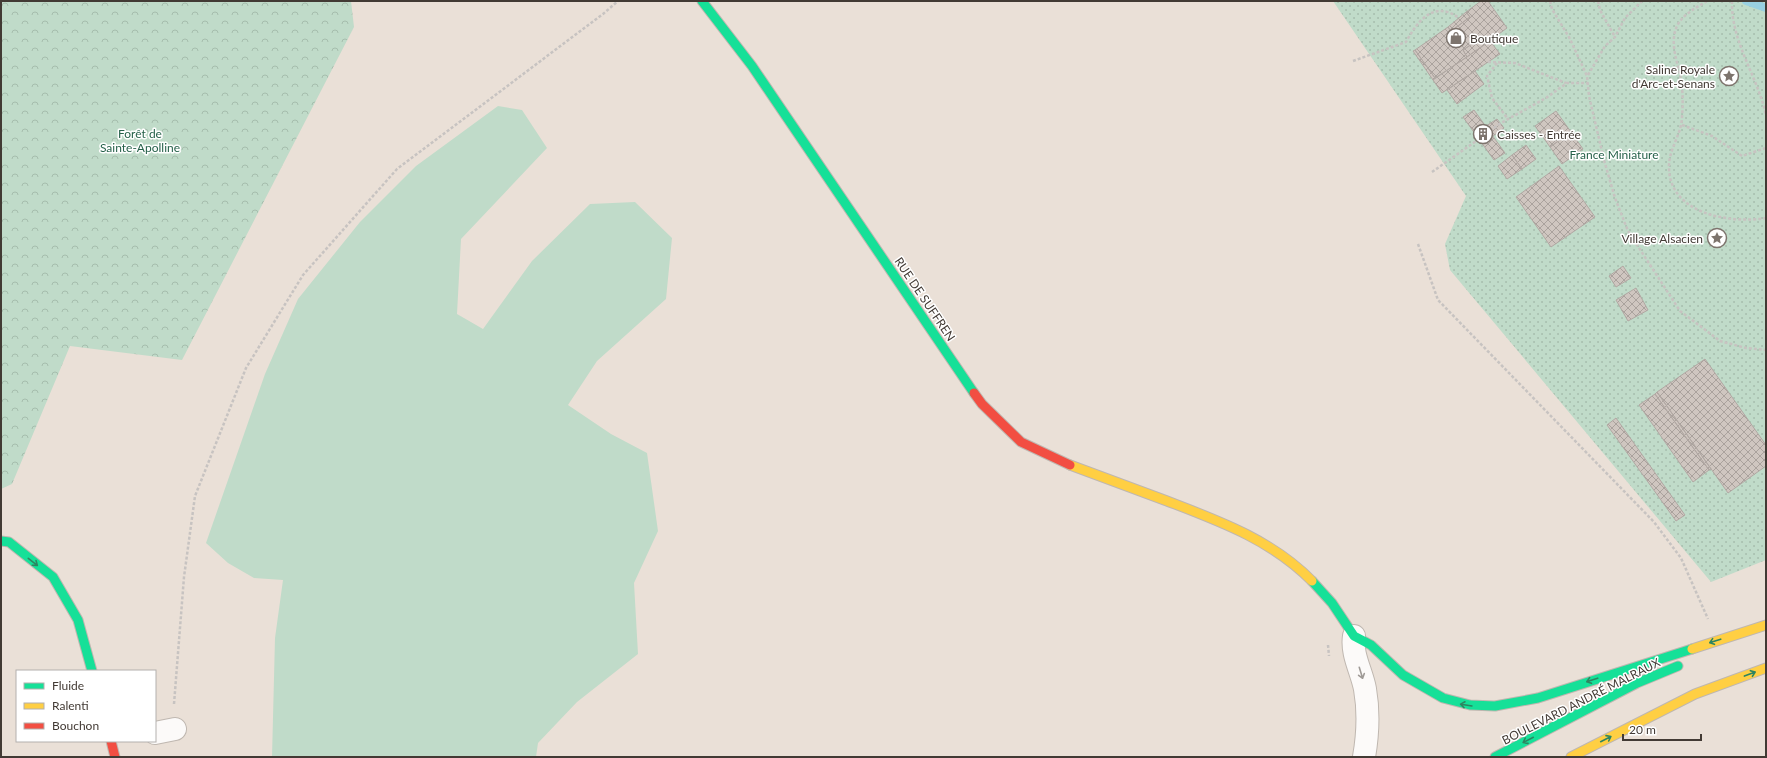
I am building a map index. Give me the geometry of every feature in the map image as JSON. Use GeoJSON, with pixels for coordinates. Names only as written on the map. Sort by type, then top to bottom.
{"type":"FeatureCollection","features":[{"type":"Feature","properties":{"kind":"street","name":"RUE DE SUFFREN"},"geometry":{"type":"LineString","coordinates":[[702,1],[752,66],[982,404],[1021,442],[1064,463],[1206,516],[1256,538],[1297,566],[1332,603],[1354,636]]}},
{"type":"Feature","properties":{"kind":"street"},"geometry":{"type":"LineString","coordinates":[[1,541],[9,542],[52,577],[78,620],[92,670]]}},
{"type":"Feature","properties":{"kind":"street"},"geometry":{"type":"LineString","coordinates":[[1364,757],[1368,710],[1363,682],[1353,643],[1354,636],[1364,638],[1402,675],[1421,688],[1446,700],[1465,706],[1487,707],[1513,704],[1538,698],[1766,625]]}},
{"type":"Feature","properties":{"kind":"street"},"geometry":{"type":"LineString","coordinates":[[1702,656],[1766,628]]}},
{"type":"Feature","properties":{"kind":"street","name":"BOULEVARD ANDRÉ MALRAUX"},"geometry":{"type":"LineString","coordinates":[[1495,757],[1637,683],[1687,662]]}},
{"type":"Feature","properties":{"kind":"street"},"geometry":{"type":"LineString","coordinates":[[1571,757],[1694,694],[1766,668]]}},
{"type":"Feature","properties":{"kind":"path"},"geometry":{"type":"LineString","coordinates":[[165,731],[174,707],[184,577],[195,496],[246,368],[303,275],[397,169],[603,14],[618,1]]}},
{"type":"Feature","properties":{"kind":"path"},"geometry":{"type":"LineString","coordinates":[[1550,1],[1552,9],[1570,39],[1587,76],[1589,96],[1604,160],[1615,198],[1628,231],[1680,311],[1720,341],[1746,348],[1766,350]]}},
{"type":"Feature","properties":{"kind":"path"},"geometry":{"type":"LineString","coordinates":[[1598,1],[1600,10],[1615,37]]}},
{"type":"Feature","properties":{"kind":"path"},"geometry":{"type":"LineString","coordinates":[[1587,76],[1605,46],[1615,37],[1625,18],[1642,1]]}},
{"type":"Feature","properties":{"kind":"path"},"geometry":{"type":"LineString","coordinates":[[1707,1],[1691,11],[1682,19],[1674,35],[1675,53],[1683,95],[1682,125],[1678,133],[1669,166],[1671,182],[1682,198],[1707,214],[1726,219],[1766,218]]}},
{"type":"Feature","properties":{"kind":"path"},"geometry":{"type":"LineString","coordinates":[[1732,1],[1732,18],[1736,37],[1756,83],[1766,115]]}},
{"type":"Feature","properties":{"kind":"path"},"geometry":{"type":"LineString","coordinates":[[1353,61],[1406,42],[1416,23],[1426,15],[1438,10],[1450,10],[1459,18]]}},
{"type":"Feature","properties":{"kind":"path"},"geometry":{"type":"LineString","coordinates":[[1488,62],[1515,63],[1567,83],[1588,83]]}},
{"type":"Feature","properties":{"kind":"path"},"geometry":{"type":"LineString","coordinates":[[1497,62],[1487,76],[1492,98],[1508,119]]}},
{"type":"Feature","properties":{"kind":"path"},"geometry":{"type":"LineString","coordinates":[[1490,132],[1508,119],[1546,98],[1567,83]]}},
{"type":"Feature","properties":{"kind":"path"},"geometry":{"type":"LineString","coordinates":[[1682,125],[1712,136],[1742,156],[1766,148]]}},
{"type":"Feature","properties":{"kind":"path"},"geometry":{"type":"LineString","coordinates":[[1432,172],[1479,140]]}},
{"type":"Feature","properties":{"kind":"path"},"geometry":{"type":"LineString","coordinates":[[1418,244],[1438,300],[1654,522],[1681,558],[1710,624]]}},
{"type":"Feature","properties":{"kind":"green space","name":"Forêt de Sainte-Apolline"},"geometry":{"type":"Polygon","coordinates":[[[1,1],[351,1],[354,27],[182,360],[70,346],[12,484],[1,489],[1,1]]]}},
{"type":"Feature","properties":{"kind":"green space","name":"France Miniature"},"geometry":{"type":"Polygon","coordinates":[[[1333,1],[1766,1],[1766,560],[1711,582],[1450,270],[1445,244],[1466,196],[1333,1]]]}},
{"type":"Feature","properties":{"kind":"green space"},"geometry":{"type":"Polygon","coordinates":[[[498,106],[522,110],[547,148],[461,239],[457,314],[483,329],[532,261],[590,204],[635,202],[672,238],[666,299],[597,361],[568,405],[611,434],[647,453],[658,531],[634,583],[638,654],[577,702],[538,743],[536,757],[272,757],[275,638],[283,580],[254,578],[228,563],[206,543],[265,374],[298,299],[360,222],[416,166],[498,106]]]}},
{"type":"Feature","properties":{"kind":"building","name":"Boutique"},"geometry":{"type":"Polygon","coordinates":[[[1481,1],[1488,1],[1507,28],[1488,42],[1484,36],[1463,50],[1467,57],[1435,78],[1415,50],[1448,27],[1451,31],[1462,23],[1470,17],[1466,12],[1481,1]]]}},
{"type":"Feature","properties":{"kind":"building"},"geometry":{"type":"Polygon","coordinates":[[[1466,12],[1470,17],[1451,31],[1448,27],[1466,12]]]}},
{"type":"Feature","properties":{"kind":"building"},"geometry":{"type":"Polygon","coordinates":[[[1484,36],[1488,42],[1467,57],[1463,50],[1484,36]]]}},
{"type":"Feature","properties":{"kind":"building"},"geometry":{"type":"Polygon","coordinates":[[[1490,41],[1500,54],[1442,93],[1433,80],[1490,41]]]}},
{"type":"Feature","properties":{"kind":"building"},"geometry":{"type":"Polygon","coordinates":[[[1415,50],[1435,78],[1433,80],[1413,51],[1415,50]]]}},
{"type":"Feature","properties":{"kind":"building"},"geometry":{"type":"Polygon","coordinates":[[[1475,71],[1484,84],[1457,104],[1447,90],[1475,71]]]}},
{"type":"Feature","properties":{"kind":"building","name":"Caisses - Entrée"},"geometry":{"type":"Polygon","coordinates":[[[1474,110],[1505,153],[1494,160],[1463,117],[1474,110]]]}},
{"type":"Feature","properties":{"kind":"building"},"geometry":{"type":"Polygon","coordinates":[[[1556,111],[1571,132],[1550,147],[1535,126],[1556,111]]]}},
{"type":"Feature","properties":{"kind":"building"},"geometry":{"type":"Polygon","coordinates":[[[1497,119],[1504,128],[1493,136],[1486,126],[1497,119]]]}},
{"type":"Feature","properties":{"kind":"building"},"geometry":{"type":"Polygon","coordinates":[[[1571,132],[1583,149],[1562,164],[1550,147],[1571,132]]]}},
{"type":"Feature","properties":{"kind":"building"},"geometry":{"type":"Polygon","coordinates":[[[1526,145],[1536,159],[1522,169],[1512,155],[1526,145]]]}},
{"type":"Feature","properties":{"kind":"building"},"geometry":{"type":"Polygon","coordinates":[[[1512,155],[1522,169],[1507,179],[1498,166],[1512,155]]]}},
{"type":"Feature","properties":{"kind":"building"},"geometry":{"type":"Polygon","coordinates":[[[1559,166],[1595,217],[1551,247],[1516,197],[1559,166]]]}},
{"type":"Feature","properties":{"kind":"building"},"geometry":{"type":"Polygon","coordinates":[[[1623,266],[1631,278],[1616,287],[1609,276],[1623,266]]]}},
{"type":"Feature","properties":{"kind":"building"},"geometry":{"type":"Polygon","coordinates":[[[1636,288],[1648,310],[1628,321],[1616,300],[1636,288]]]}},
{"type":"Feature","properties":{"kind":"building"},"geometry":{"type":"Polygon","coordinates":[[[1705,359],[1766,445],[1766,466],[1728,493],[1657,392],[1705,359]]]}},
{"type":"Feature","properties":{"kind":"building"},"geometry":{"type":"Polygon","coordinates":[[[1657,392],[1711,469],[1709,470],[1655,394],[1657,392]]]}},
{"type":"Feature","properties":{"kind":"building"},"geometry":{"type":"Polygon","coordinates":[[[1655,394],[1709,470],[1693,482],[1639,405],[1655,394]]]}},
{"type":"Feature","properties":{"kind":"building"},"geometry":{"type":"Polygon","coordinates":[[[1616,418],[1685,515],[1676,521],[1607,425],[1616,418]]]}},
{"type":"Feature","properties":{"kind":"waterway"},"geometry":{"type":"LineString","coordinates":[[1746,1],[1766,8]]}},
{"type":"Feature","properties":{"kind":"traffic: fast"},"geometry":{"type":"LineString","coordinates":[[702,1],[752,66],[974,393]]}},
{"type":"Feature","properties":{"kind":"traffic: fast"},"geometry":{"type":"LineString","coordinates":[[1,541],[9,542],[53,577],[78,620],[92,670]]}},
{"type":"Feature","properties":{"kind":"traffic: fast"},"geometry":{"type":"LineString","coordinates":[[1312,581],[1332,603],[1354,636],[1371,645],[1403,675],[1443,698],[1470,705],[1495,706],[1538,698],[1692,649]]}},
{"type":"Feature","properties":{"kind":"traffic: fast"},"geometry":{"type":"LineString","coordinates":[[1495,757],[1637,683],[1678,666]]}},
{"type":"Feature","properties":{"kind":"traffic: slow"},"geometry":{"type":"LineString","coordinates":[[1070,465],[1187,508],[1244,533],[1280,554],[1312,581]]}},
{"type":"Feature","properties":{"kind":"traffic: slow"},"geometry":{"type":"LineString","coordinates":[[1692,649],[1766,625]]}},
{"type":"Feature","properties":{"kind":"traffic: slow"},"geometry":{"type":"LineString","coordinates":[[1571,757],[1695,694],[1766,668]]}},
{"type":"Feature","properties":{"kind":"traffic: jam"},"geometry":{"type":"LineString","coordinates":[[974,393],[982,404],[1021,442],[1070,465]]}},
{"type":"Feature","properties":{"kind":"traffic: jam"},"geometry":{"type":"LineString","coordinates":[[111,742],[115,757]]}},
{"type":"Feature","properties":{"kind":"place","name":"Boutique"},"geometry":{"type":"Point","coordinates":[1456,38]}},
{"type":"Feature","properties":{"kind":"place","name":"Saline Royale d'Arc-et-Senans"},"geometry":{"type":"Point","coordinates":[1729,76]}},
{"type":"Feature","properties":{"kind":"place","name":"Caisses - Entrée"},"geometry":{"type":"Point","coordinates":[1483,134]}},
{"type":"Feature","properties":{"kind":"place","name":"Village Alsacien"},"geometry":{"type":"Point","coordinates":[1717,238]}}]}
